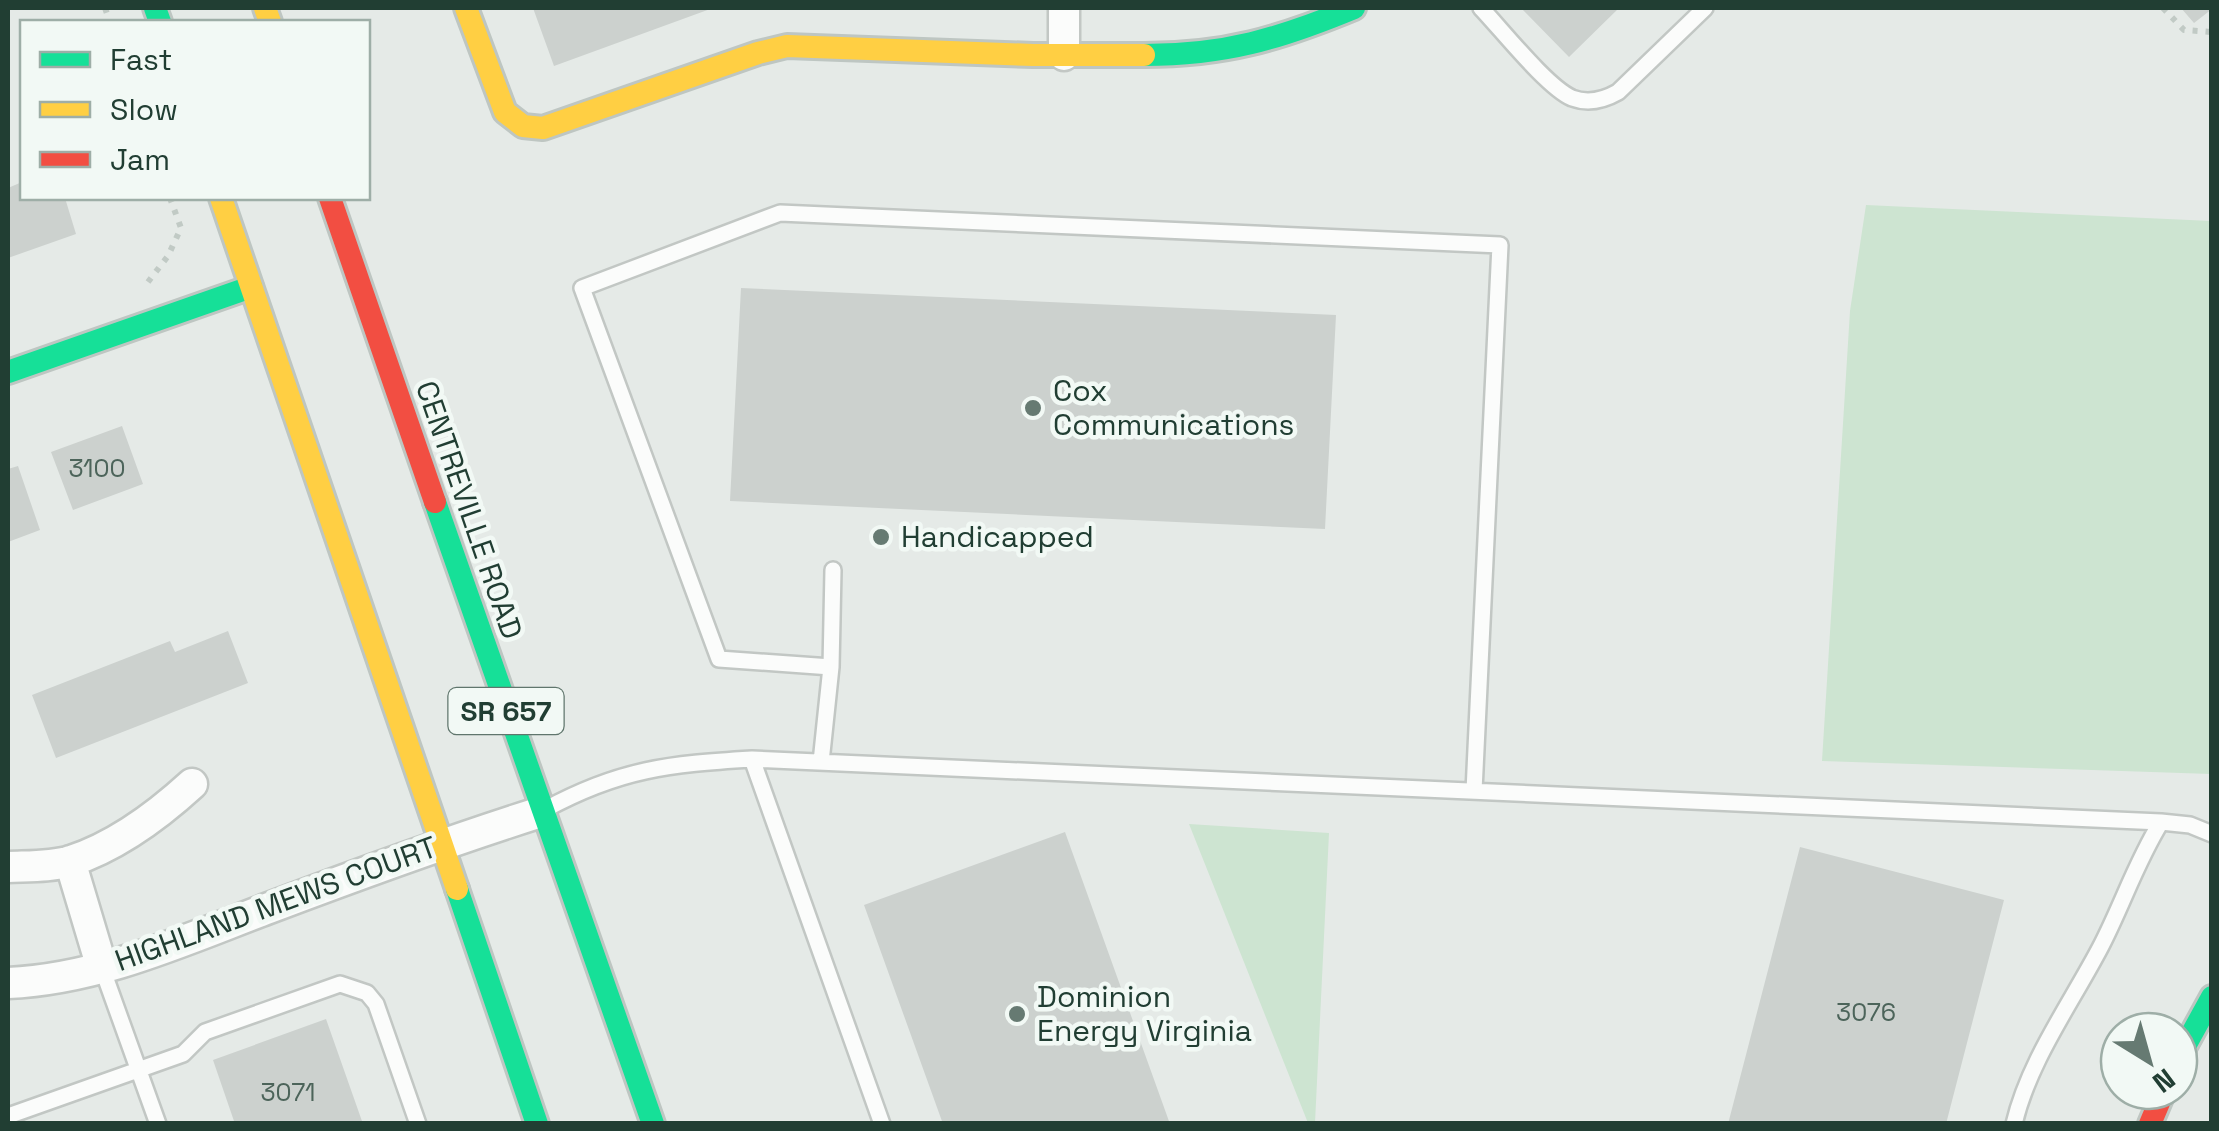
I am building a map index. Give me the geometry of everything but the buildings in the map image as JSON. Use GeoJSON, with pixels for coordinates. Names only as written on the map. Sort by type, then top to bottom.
{"type":"FeatureCollection","features":[{"type":"Feature","properties":{"kind":"main road"},"geometry":{"type":"LineString","coordinates":[[466,8],[504,109],[516,123],[532,128],[553,127],[787,46],[1064,55],[1214,52],[1289,35],[1354,8]]}},
{"type":"Feature","properties":{"kind":"main road","name":"SR 657"},"geometry":{"type":"LineString","coordinates":[[222,200],[536,1124]]}},
{"type":"Feature","properties":{"kind":"main road","name":"CENTREVILLE ROAD"},"geometry":{"type":"LineString","coordinates":[[331,200],[654,1124]]}},
{"type":"Feature","properties":{"kind":"main road"},"geometry":{"type":"LineString","coordinates":[[8,372],[251,287]]}},
{"type":"Feature","properties":{"kind":"main road"},"geometry":{"type":"LineString","coordinates":[[2199,1021],[2212,997]]}},
{"type":"Feature","properties":{"kind":"street"},"geometry":{"type":"LineString","coordinates":[[1064,8],[1064,55]]}},
{"type":"Feature","properties":{"kind":"street"},"geometry":{"type":"LineString","coordinates":[[8,867],[70,861],[162,813],[192,784]]}},
{"type":"Feature","properties":{"kind":"street","name":"HIGHLAND MEWS COURT"},"geometry":{"type":"LineString","coordinates":[[8,982],[76,976],[102,968],[440,844],[542,812]]}},
{"type":"Feature","properties":{"kind":"street"},"geometry":{"type":"LineString","coordinates":[[70,861],[102,968]]}},
{"type":"Feature","properties":{"kind":"lane"},"geometry":{"type":"LineString","coordinates":[[1481,8],[1562,92],[1588,101],[1618,92],[1705,8]]}},
{"type":"Feature","properties":{"kind":"lane"},"geometry":{"type":"LineString","coordinates":[[831,667],[719,659],[582,288],[780,213],[1500,245],[1474,791]]}},
{"type":"Feature","properties":{"kind":"lane"},"geometry":{"type":"LineString","coordinates":[[821,762],[831,667],[833,570]]}},
{"type":"Feature","properties":{"kind":"lane"},"geometry":{"type":"LineString","coordinates":[[752,759],[882,1124]]}},
{"type":"Feature","properties":{"kind":"lane"},"geometry":{"type":"LineString","coordinates":[[542,812],[589,786],[668,764],[752,759],[2161,822],[2190,825],[2212,834]]}},
{"type":"Feature","properties":{"kind":"lane"},"geometry":{"type":"LineString","coordinates":[[2014,1124],[2035,1070],[2099,950],[2141,854],[2161,822]]}},
{"type":"Feature","properties":{"kind":"lane"},"geometry":{"type":"LineString","coordinates":[[102,968],[158,1124]]}},
{"type":"Feature","properties":{"kind":"lane"},"geometry":{"type":"LineString","coordinates":[[8,1116],[183,1054],[205,1032],[340,984],[367,993],[376,1004],[418,1124]]}},
{"type":"Feature","properties":{"kind":"path"},"geometry":{"type":"LineString","coordinates":[[2163,8],[2184,30],[2212,32]]}},
{"type":"Feature","properties":{"kind":"path"},"geometry":{"type":"LineString","coordinates":[[168,256],[180,228],[171,200]]}},
{"type":"Feature","properties":{"kind":"green space"},"geometry":{"type":"Polygon","coordinates":[[[1866,205],[2211,221],[2211,774],[1822,761],[1850,311],[1866,205]]]}},
{"type":"Feature","properties":{"kind":"green space"},"geometry":{"type":"Polygon","coordinates":[[[1189,824],[1329,833],[1315,1123],[1308,1123],[1189,824]]]}},
{"type":"Feature","properties":{"kind":"traffic: fast"},"geometry":{"type":"LineString","coordinates":[[155,8],[159,20]]}},
{"type":"Feature","properties":{"kind":"traffic: fast"},"geometry":{"type":"LineString","coordinates":[[1144,55],[1200,52],[1251,43],[1354,8]]}},
{"type":"Feature","properties":{"kind":"traffic: fast"},"geometry":{"type":"LineString","coordinates":[[8,372],[251,287]]}},
{"type":"Feature","properties":{"kind":"traffic: fast"},"geometry":{"type":"LineString","coordinates":[[435,502],[653,1124]]}},
{"type":"Feature","properties":{"kind":"traffic: fast"},"geometry":{"type":"LineString","coordinates":[[457,889],[537,1124]]}},
{"type":"Feature","properties":{"kind":"traffic: fast"},"geometry":{"type":"LineString","coordinates":[[2199,1021],[2212,997]]}},
{"type":"Feature","properties":{"kind":"traffic: slow"},"geometry":{"type":"LineString","coordinates":[[265,8],[269,20]]}},
{"type":"Feature","properties":{"kind":"traffic: slow"},"geometry":{"type":"LineString","coordinates":[[466,8],[505,112],[523,126],[543,128],[787,46],[1144,55]]}},
{"type":"Feature","properties":{"kind":"traffic: slow"},"geometry":{"type":"LineString","coordinates":[[222,200],[457,889]]}},
{"type":"Feature","properties":{"kind":"traffic: jam"},"geometry":{"type":"LineString","coordinates":[[331,200],[435,502]]}},
{"type":"Feature","properties":{"kind":"traffic: jam"},"geometry":{"type":"LineString","coordinates":[[2150,1124],[2156,1111]]}},
{"type":"Feature","properties":{"kind":"place","name":"Cox Communications"},"geometry":{"type":"Point","coordinates":[1033,408]}},
{"type":"Feature","properties":{"kind":"place","name":"Handicapped"},"geometry":{"type":"Point","coordinates":[881,537]}},
{"type":"Feature","properties":{"kind":"place","name":"Dominion Energy Virginia"},"geometry":{"type":"Point","coordinates":[1017,1014]}}]}
